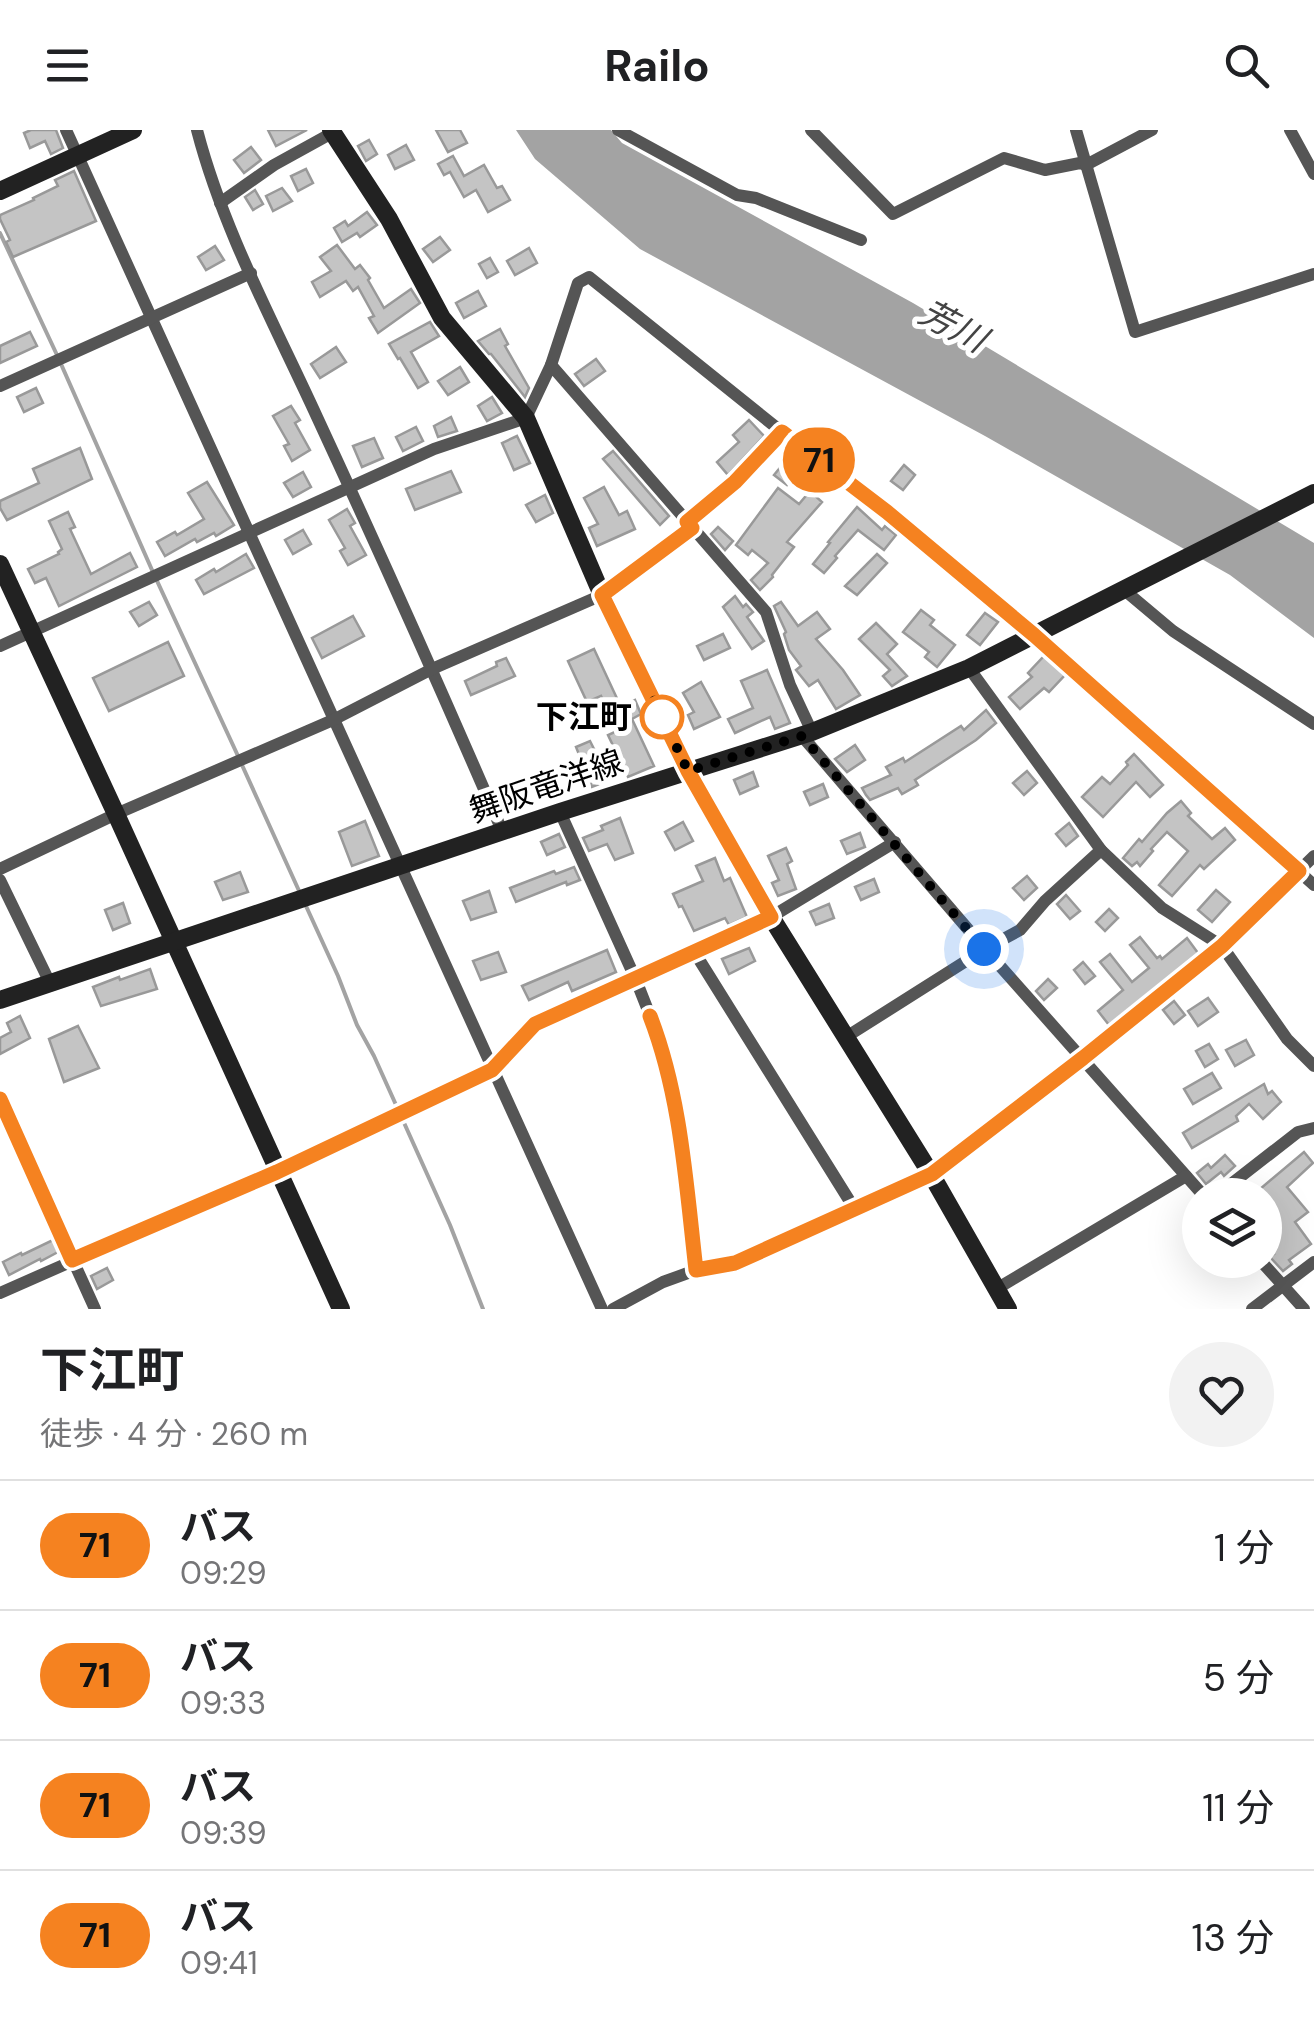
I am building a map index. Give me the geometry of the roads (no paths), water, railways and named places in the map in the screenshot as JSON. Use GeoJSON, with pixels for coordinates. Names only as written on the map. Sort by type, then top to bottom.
{"type":"FeatureCollection","features":[{"type":"Feature","properties":{"kind":"street"},"geometry":{"type":"LineString","coordinates":[[66,130],[602,1309]]}},
{"type":"Feature","properties":{"kind":"street"},"geometry":{"type":"LineString","coordinates":[[0,190],[133,130]]}},
{"type":"Feature","properties":{"kind":"street"},"geometry":{"type":"LineString","coordinates":[[197,130],[220,202],[251,273],[504,833]]}},
{"type":"Feature","properties":{"kind":"street"},"geometry":{"type":"LineString","coordinates":[[618,130],[737,195],[756,198],[861,240]]}},
{"type":"Feature","properties":{"kind":"street"},"geometry":{"type":"LineString","coordinates":[[811,130],[893,214],[1004,158],[1046,170],[1086,165],[1152,130]]}},
{"type":"Feature","properties":{"kind":"street"},"geometry":{"type":"LineString","coordinates":[[1076,130],[1134,332],[1314,274]]}},
{"type":"Feature","properties":{"kind":"street"},"geometry":{"type":"LineString","coordinates":[[1290,130],[1314,174]]}},
{"type":"Feature","properties":{"kind":"street"},"geometry":{"type":"LineString","coordinates":[[220,202],[332,132],[389,219],[442,318],[526,418],[602,595],[688,771],[771,917],[932,1174],[1008,1309]]}},
{"type":"Feature","properties":{"kind":"street"},"geometry":{"type":"LineString","coordinates":[[0,386],[251,273]]}},
{"type":"Feature","properties":{"kind":"street"},"geometry":{"type":"LineString","coordinates":[[0,646],[434,449],[526,418],[551,365],[578,283],[589,277],[887,512],[1034,635],[1314,885]]}},
{"type":"Feature","properties":{"kind":"street"},"geometry":{"type":"LineString","coordinates":[[551,365],[766,612],[807,734],[984,949],[1186,1176],[998,1288]]}},
{"type":"Feature","properties":{"kind":"street"},"geometry":{"type":"LineString","coordinates":[[0,869],[333,720],[432,669],[602,595],[690,525],[782,432]]}},
{"type":"Feature","properties":{"kind":"street","name":"舞阪竜洋線"},"geometry":{"type":"LineString","coordinates":[[0,1000],[560,812],[807,734],[969,668],[1309,495]]}},
{"type":"Feature","properties":{"kind":"street"},"geometry":{"type":"LineString","coordinates":[[0,564],[341,1309]]}},
{"type":"Feature","properties":{"kind":"street"},"geometry":{"type":"LineString","coordinates":[[1131,585],[1173,630],[1314,724]]}},
{"type":"Feature","properties":{"kind":"street"},"geometry":{"type":"LineString","coordinates":[[969,668],[1101,850],[1162,908],[1222,946],[1287,1038],[1314,1066]]}},
{"type":"Feature","properties":{"kind":"street"},"geometry":{"type":"LineString","coordinates":[[560,812],[664,1052],[674,1095],[696,1270]]}},
{"type":"Feature","properties":{"kind":"street"},"geometry":{"type":"LineString","coordinates":[[0,1293],[277,1172],[492,1070],[535,1024],[771,917],[895,842]]}},
{"type":"Feature","properties":{"kind":"street"},"geometry":{"type":"LineString","coordinates":[[846,1037],[1020,930],[1045,901],[1101,850]]}},
{"type":"Feature","properties":{"kind":"street"},"geometry":{"type":"LineString","coordinates":[[613,1309],[663,1282],[696,1270],[735,1263],[932,1174],[1222,946],[1314,856]]}},
{"type":"Feature","properties":{"kind":"street"},"geometry":{"type":"LineString","coordinates":[[0,880],[50,983]]}},
{"type":"Feature","properties":{"kind":"street"},"geometry":{"type":"LineString","coordinates":[[696,953],[854,1208]]}},
{"type":"Feature","properties":{"kind":"street"},"geometry":{"type":"LineString","coordinates":[[0,1099],[95,1309]]}},
{"type":"Feature","properties":{"kind":"street"},"geometry":{"type":"LineString","coordinates":[[1239,1178],[1298,1132],[1314,1128]]}},
{"type":"Feature","properties":{"kind":"street"},"geometry":{"type":"LineString","coordinates":[[1252,1309],[1314,1262]]}},
{"type":"Feature","properties":{"kind":"street"},"geometry":{"type":"LineString","coordinates":[[1276,1278],[1304,1309]]}},
{"type":"Feature","properties":{"kind":"street"},"geometry":{"type":"LineString","coordinates":[[638,1296],[648,1309]]}},
{"type":"Feature","properties":{"kind":"waterway"},"geometry":{"type":"LineString","coordinates":[[0,233],[57,355]]}},
{"type":"Feature","properties":{"kind":"waterway"},"geometry":{"type":"LineString","coordinates":[[61,364],[238,756]]}},
{"type":"Feature","properties":{"kind":"waterway"},"geometry":{"type":"LineString","coordinates":[[242,765],[300,893]]}},
{"type":"Feature","properties":{"kind":"waterway"},"geometry":{"type":"LineString","coordinates":[[306,906],[450,1225],[483,1309]]}},
{"type":"Feature","properties":{"kind":"place","name":"下江町"},"geometry":{"type":"Point","coordinates":[662,717]}},
{"type":"Feature","properties":{"kind":"water label","name":"芳川"},"geometry":{"type":"Point","coordinates":[953,326]}}]}
